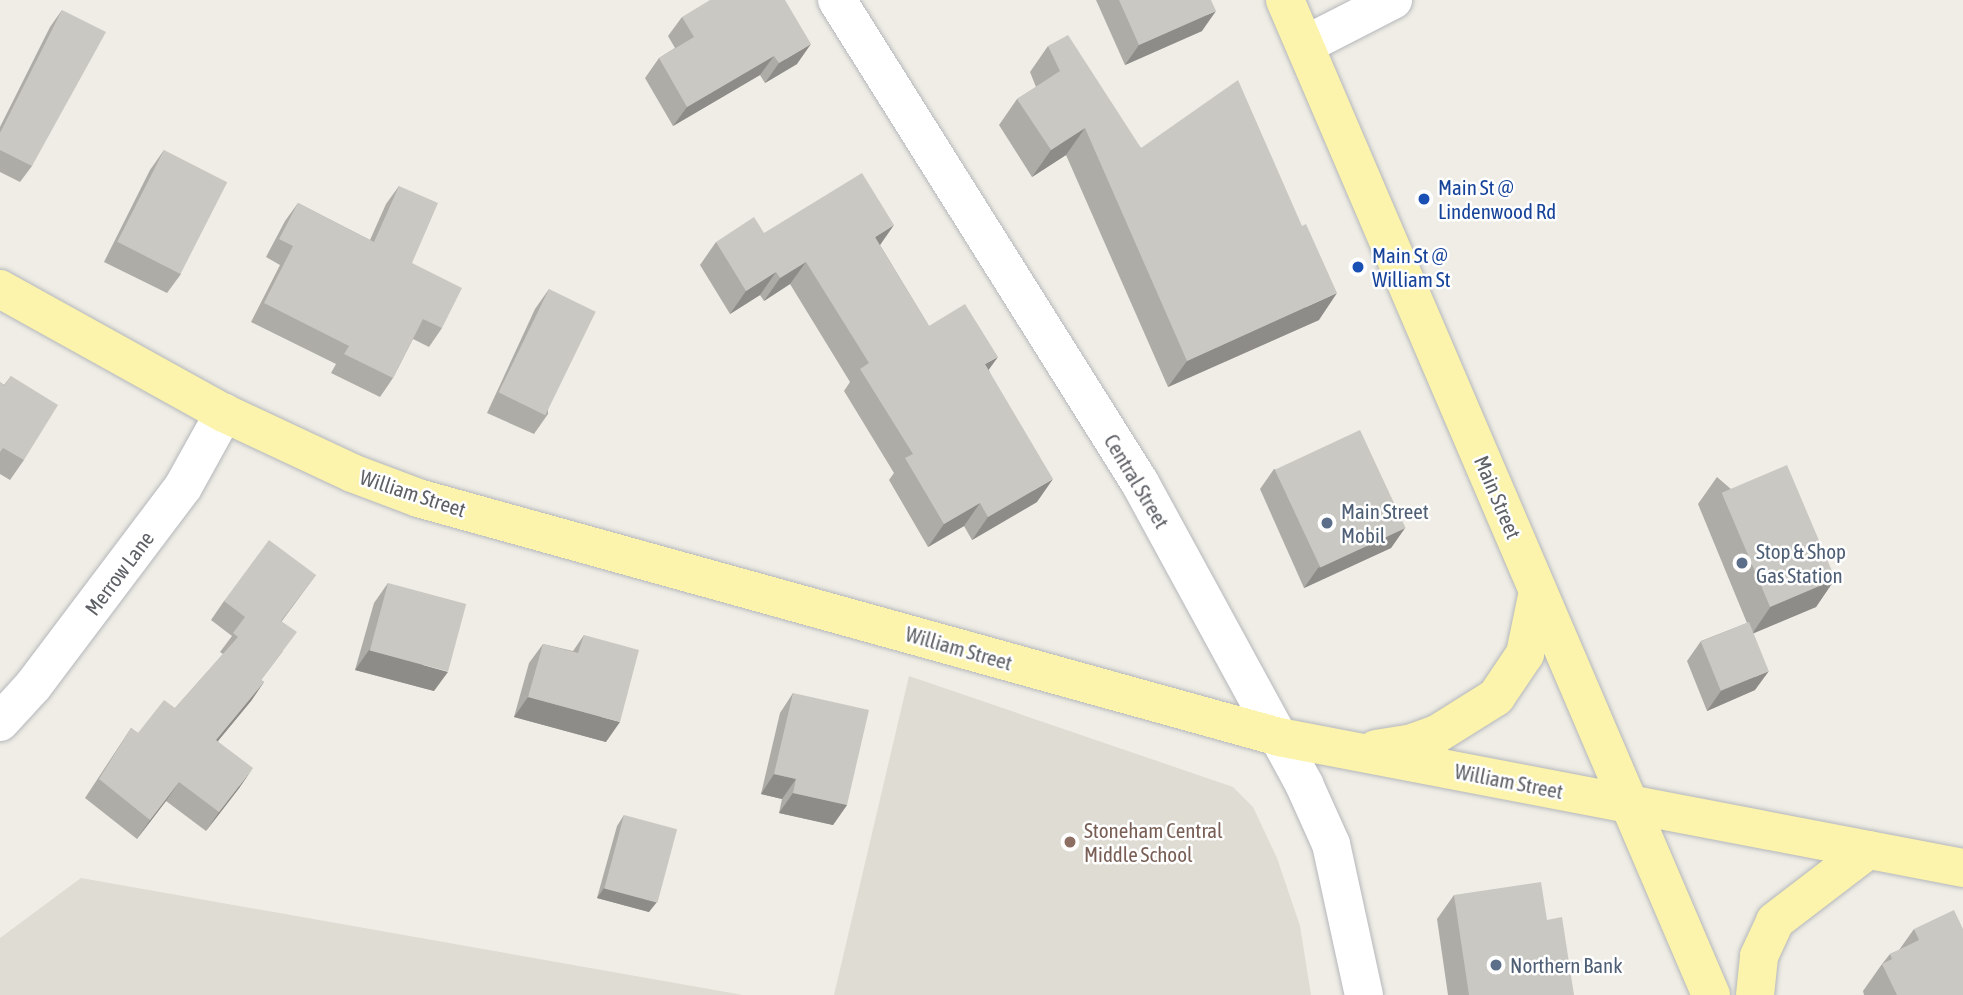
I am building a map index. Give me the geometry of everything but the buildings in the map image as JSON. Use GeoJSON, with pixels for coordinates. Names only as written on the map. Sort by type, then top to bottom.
{"type":"FeatureCollection","features":[{"type":"Feature","properties":{"kind":"main road","name":"Main Street"},"geometry":{"type":"LineString","coordinates":[[1285,0],[1711,995]]}},
{"type":"Feature","properties":{"kind":"main road","name":"William Street"},"geometry":{"type":"LineString","coordinates":[[0,289],[224,413],[352,473],[418,498],[1279,737],[1963,868]]}},
{"type":"Feature","properties":{"kind":"main road"},"geometry":{"type":"LineString","coordinates":[[1355,751],[1409,744],[1458,724],[1488,704],[1525,654],[1538,591]]}},
{"type":"Feature","properties":{"kind":"main road"},"geometry":{"type":"LineString","coordinates":[[1755,995],[1759,956],[1775,921],[1868,850]]}},
{"type":"Feature","properties":{"kind":"street","name":"Central Street"},"geometry":{"type":"LineString","coordinates":[[837,0],[1140,483],[1279,737],[1331,844],[1364,995]]}},
{"type":"Feature","properties":{"kind":"street"},"geometry":{"type":"LineString","coordinates":[[1305,45],[1393,0]]}},
{"type":"Feature","properties":{"kind":"street","name":"Merrow Lane"},"geometry":{"type":"LineString","coordinates":[[0,722],[48,666],[183,486],[224,413]]}},
{"type":"Feature","properties":{"kind":"shaded area","name":"Stoneham Central Middle School"},"geometry":{"type":"Polygon","coordinates":[[[909,676],[1233,787],[1253,807],[1277,858],[1300,926],[1311,995],[834,995],[909,676]]]}},
{"type":"Feature","properties":{"kind":"shaded area"},"geometry":{"type":"Polygon","coordinates":[[[81,878],[743,995],[0,995],[0,938],[81,878]]]}},
{"type":"Feature","properties":{"kind":"place","name":"Main St @ Lindenwood Rd"},"geometry":{"type":"Point","coordinates":[1424,199]}},
{"type":"Feature","properties":{"kind":"place","name":"Main St @ William St"},"geometry":{"type":"Point","coordinates":[1358,267]}},
{"type":"Feature","properties":{"kind":"place","name":"Main Street Mobil"},"geometry":{"type":"Point","coordinates":[1327,523]}},
{"type":"Feature","properties":{"kind":"place","name":"Stop & Shop Gas Station"},"geometry":{"type":"Point","coordinates":[1742,563]}},
{"type":"Feature","properties":{"kind":"place","name":"Stoneham Central Middle School"},"geometry":{"type":"Point","coordinates":[1070,842]}},
{"type":"Feature","properties":{"kind":"place","name":"Northern Bank"},"geometry":{"type":"Point","coordinates":[1496,965]}}]}
